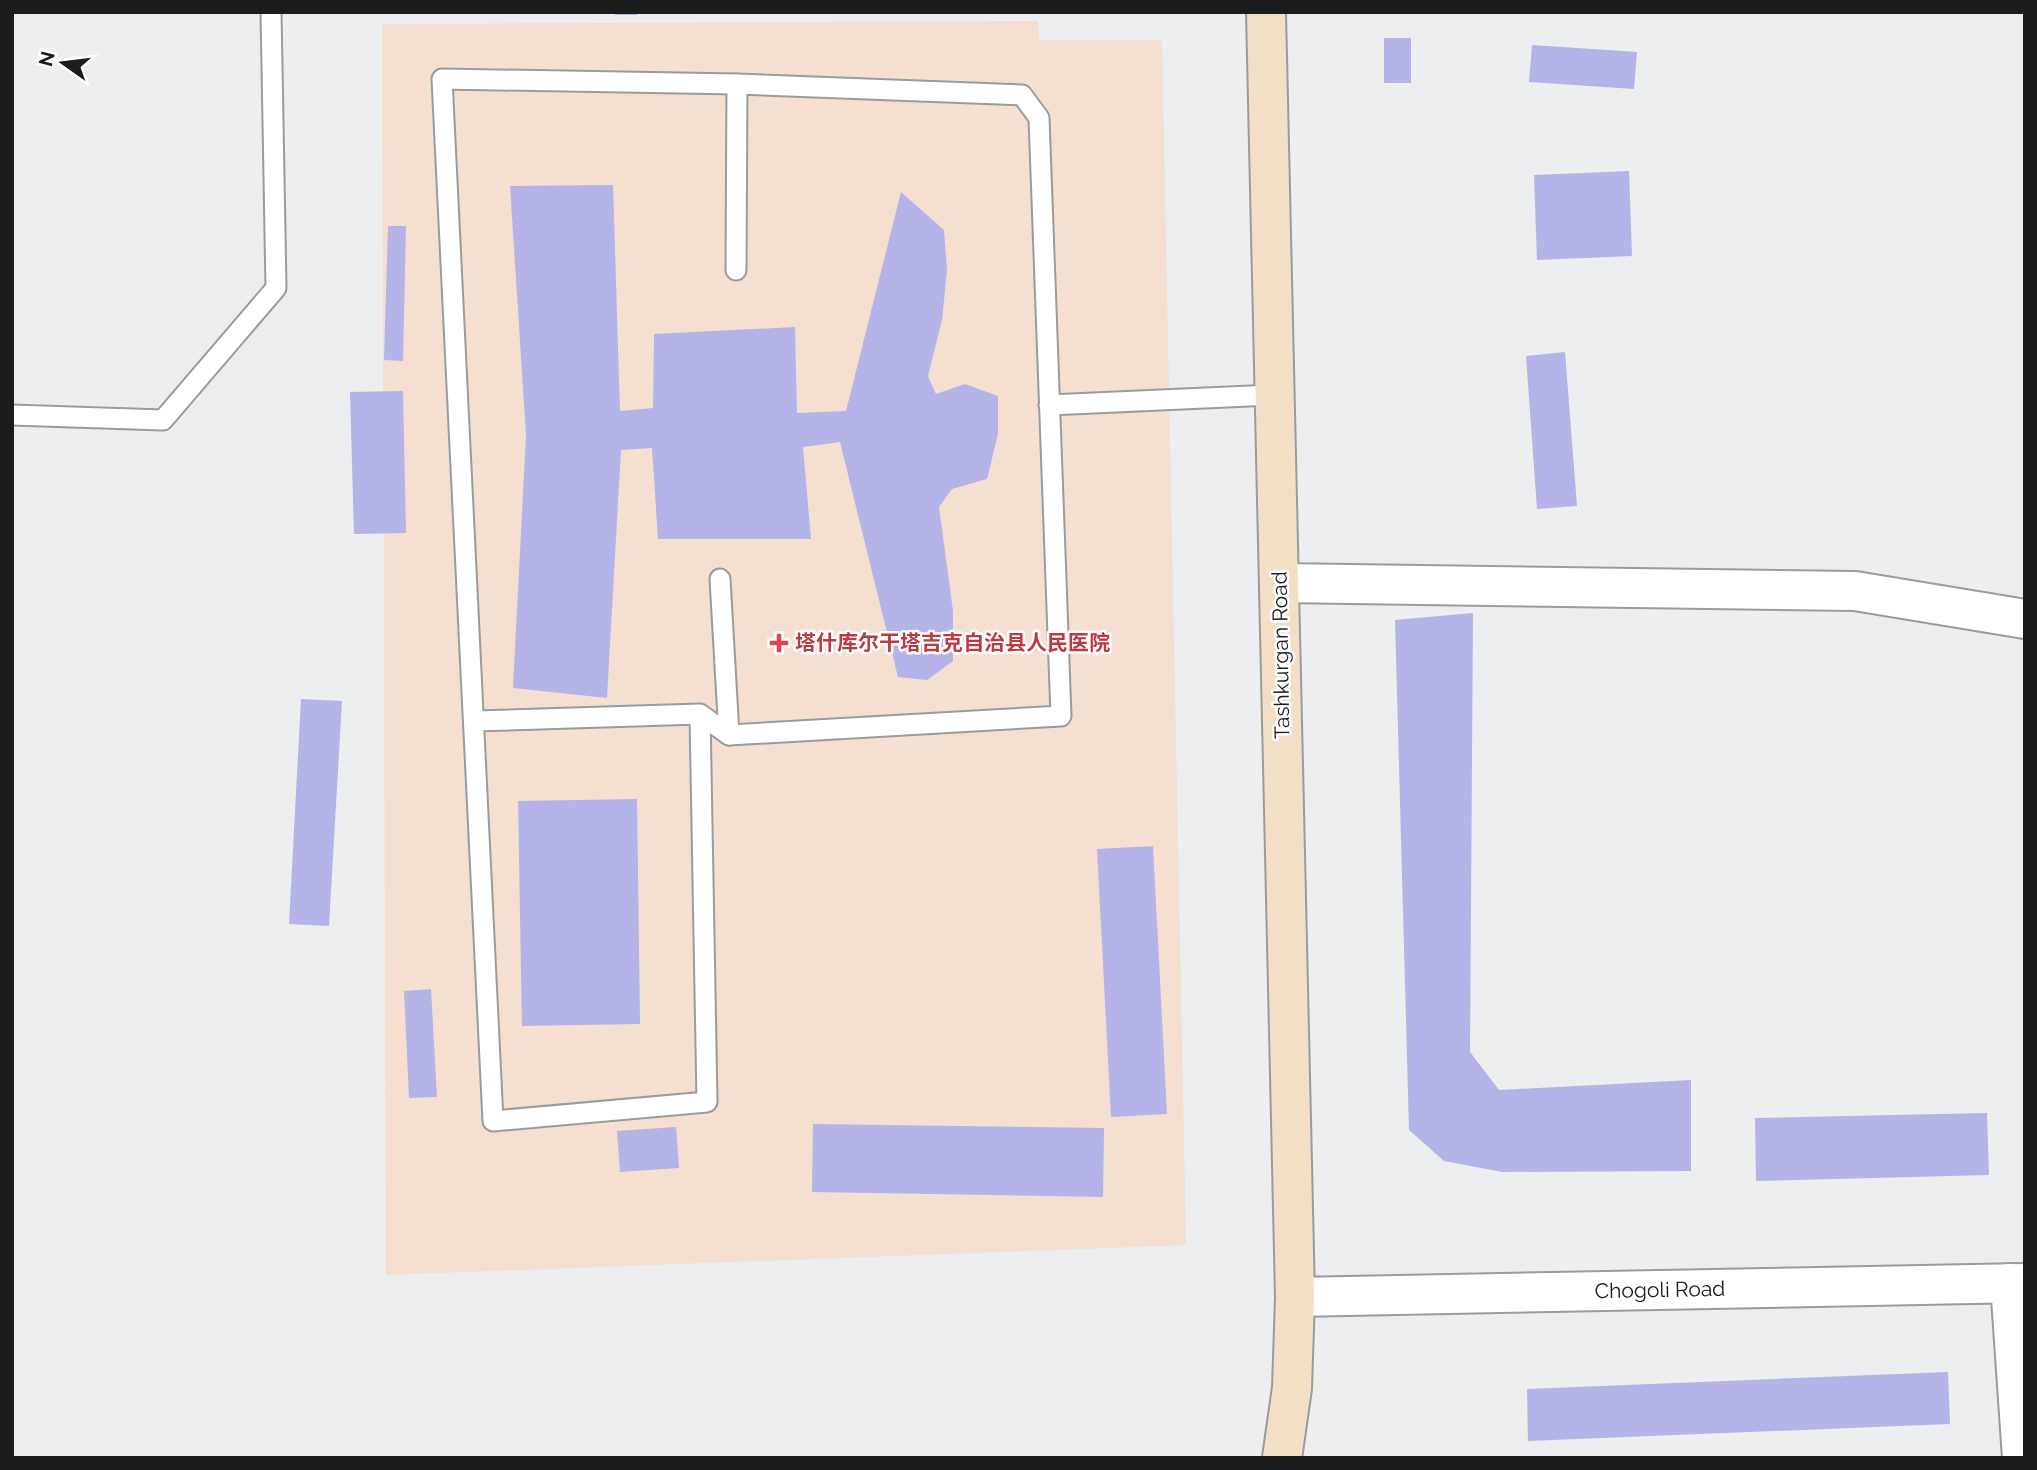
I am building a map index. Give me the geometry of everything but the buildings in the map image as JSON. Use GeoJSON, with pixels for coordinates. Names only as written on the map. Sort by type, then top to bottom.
{"type":"FeatureCollection","features":[{"type":"Feature","properties":{"kind":"main road","name":"Tashkurgan Road"},"geometry":{"type":"LineString","coordinates":[[1266,12],[1295,1297],[1292,1388],[1282,1458]]}},
{"type":"Feature","properties":{"kind":"street"},"geometry":{"type":"LineString","coordinates":[[1280,583],[1855,591],[2025,619]]}},
{"type":"Feature","properties":{"kind":"street"},"geometry":{"type":"LineString","coordinates":[[2017,1283],[2022,1458]]}},
{"type":"Feature","properties":{"kind":"street","name":"Chogoli Road"},"geometry":{"type":"LineString","coordinates":[[1295,1297],[2017,1283]]}},
{"type":"Feature","properties":{"kind":"lane"},"geometry":{"type":"LineString","coordinates":[[12,415],[163,420],[276,288],[271,12]]}},
{"type":"Feature","properties":{"kind":"lane"},"geometry":{"type":"LineString","coordinates":[[475,722],[700,714],[729,735],[1061,716],[1038,118],[1022,95],[737,84],[442,79],[493,1121],[707,1102],[700,714]]}},
{"type":"Feature","properties":{"kind":"lane"},"geometry":{"type":"LineString","coordinates":[[736,270],[737,84]]}},
{"type":"Feature","properties":{"kind":"lane"},"geometry":{"type":"LineString","coordinates":[[1049,405],[1273,395]]}},
{"type":"Feature","properties":{"kind":"lane"},"geometry":{"type":"LineString","coordinates":[[720,579],[729,735]]}},
{"type":"Feature","properties":{"kind":"shaded area","name":"塔什库尔干塔吉克自治县人民医院"},"geometry":{"type":"Polygon","coordinates":[[[1038,21],[1039,40],[1162,40],[1186,1245],[386,1275],[382,24],[1038,21]]]}},
{"type":"Feature","properties":{"kind":"place","name":"塔什库尔干塔吉克自治县人民医院"},"geometry":{"type":"Point","coordinates":[779,643]}}]}
